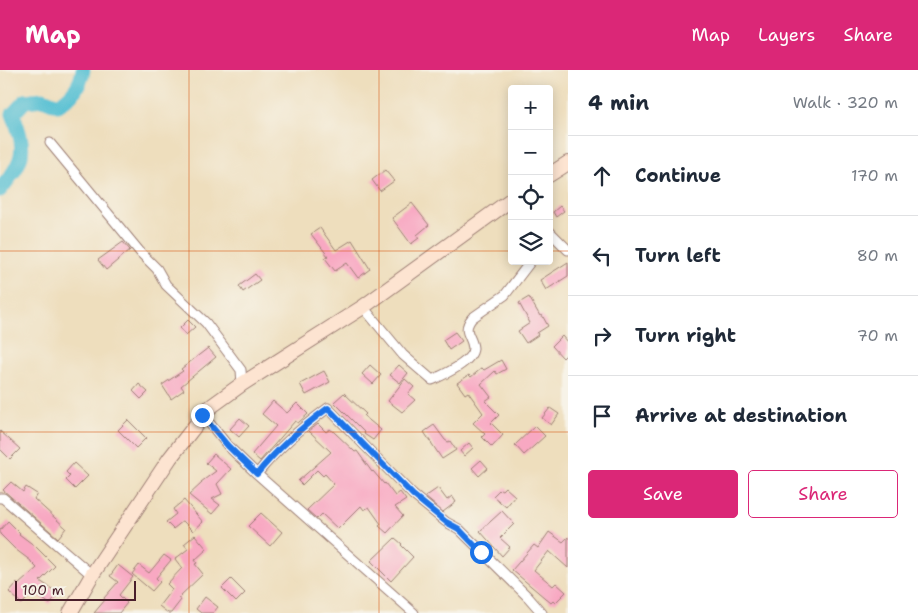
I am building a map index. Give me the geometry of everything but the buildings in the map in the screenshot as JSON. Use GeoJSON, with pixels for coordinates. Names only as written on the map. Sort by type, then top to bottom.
{"type":"FeatureCollection","features":[{"type":"Feature","properties":{"kind":"main road"},"geometry":{"type":"LineString","coordinates":[[553,172],[568,163]]}},
{"type":"Feature","properties":{"kind":"main road"},"geometry":{"type":"LineString","coordinates":[[70,613],[92,576],[170,458],[209,408],[242,384],[363,306],[508,202]]}},
{"type":"Feature","properties":{"kind":"street"},"geometry":{"type":"LineString","coordinates":[[50,144],[161,274],[166,285],[206,323],[241,370],[242,384]]}},
{"type":"Feature","properties":{"kind":"street"},"geometry":{"type":"LineString","coordinates":[[553,235],[568,250]]}},
{"type":"Feature","properties":{"kind":"street"},"geometry":{"type":"LineString","coordinates":[[363,306],[402,355],[432,380],[448,373],[470,355],[472,348],[466,329],[468,323],[472,318],[505,295],[528,265]]}},
{"type":"Feature","properties":{"kind":"street"},"geometry":{"type":"LineString","coordinates":[[257,474],[268,460],[307,423],[328,408],[413,495],[446,522],[459,529],[542,613]]}},
{"type":"Feature","properties":{"kind":"street"},"geometry":{"type":"LineString","coordinates":[[202,415],[228,446],[257,474],[414,613]]}},
{"type":"Feature","properties":{"kind":"street"},"geometry":{"type":"LineString","coordinates":[[0,498],[3,498],[92,576]]}},
{"type":"Feature","properties":{"kind":"waterway"},"geometry":{"type":"LineString","coordinates":[[0,190],[15,170],[21,155],[22,147],[13,114],[25,101],[43,99],[58,105],[75,90],[83,70]]}},
{"type":"Feature","properties":{"kind":"route"},"geometry":{"type":"LineString","coordinates":[[202,415],[228,446],[257,474],[268,460],[307,423],[328,408],[413,495],[446,522],[459,529],[481,552]]}}]}
